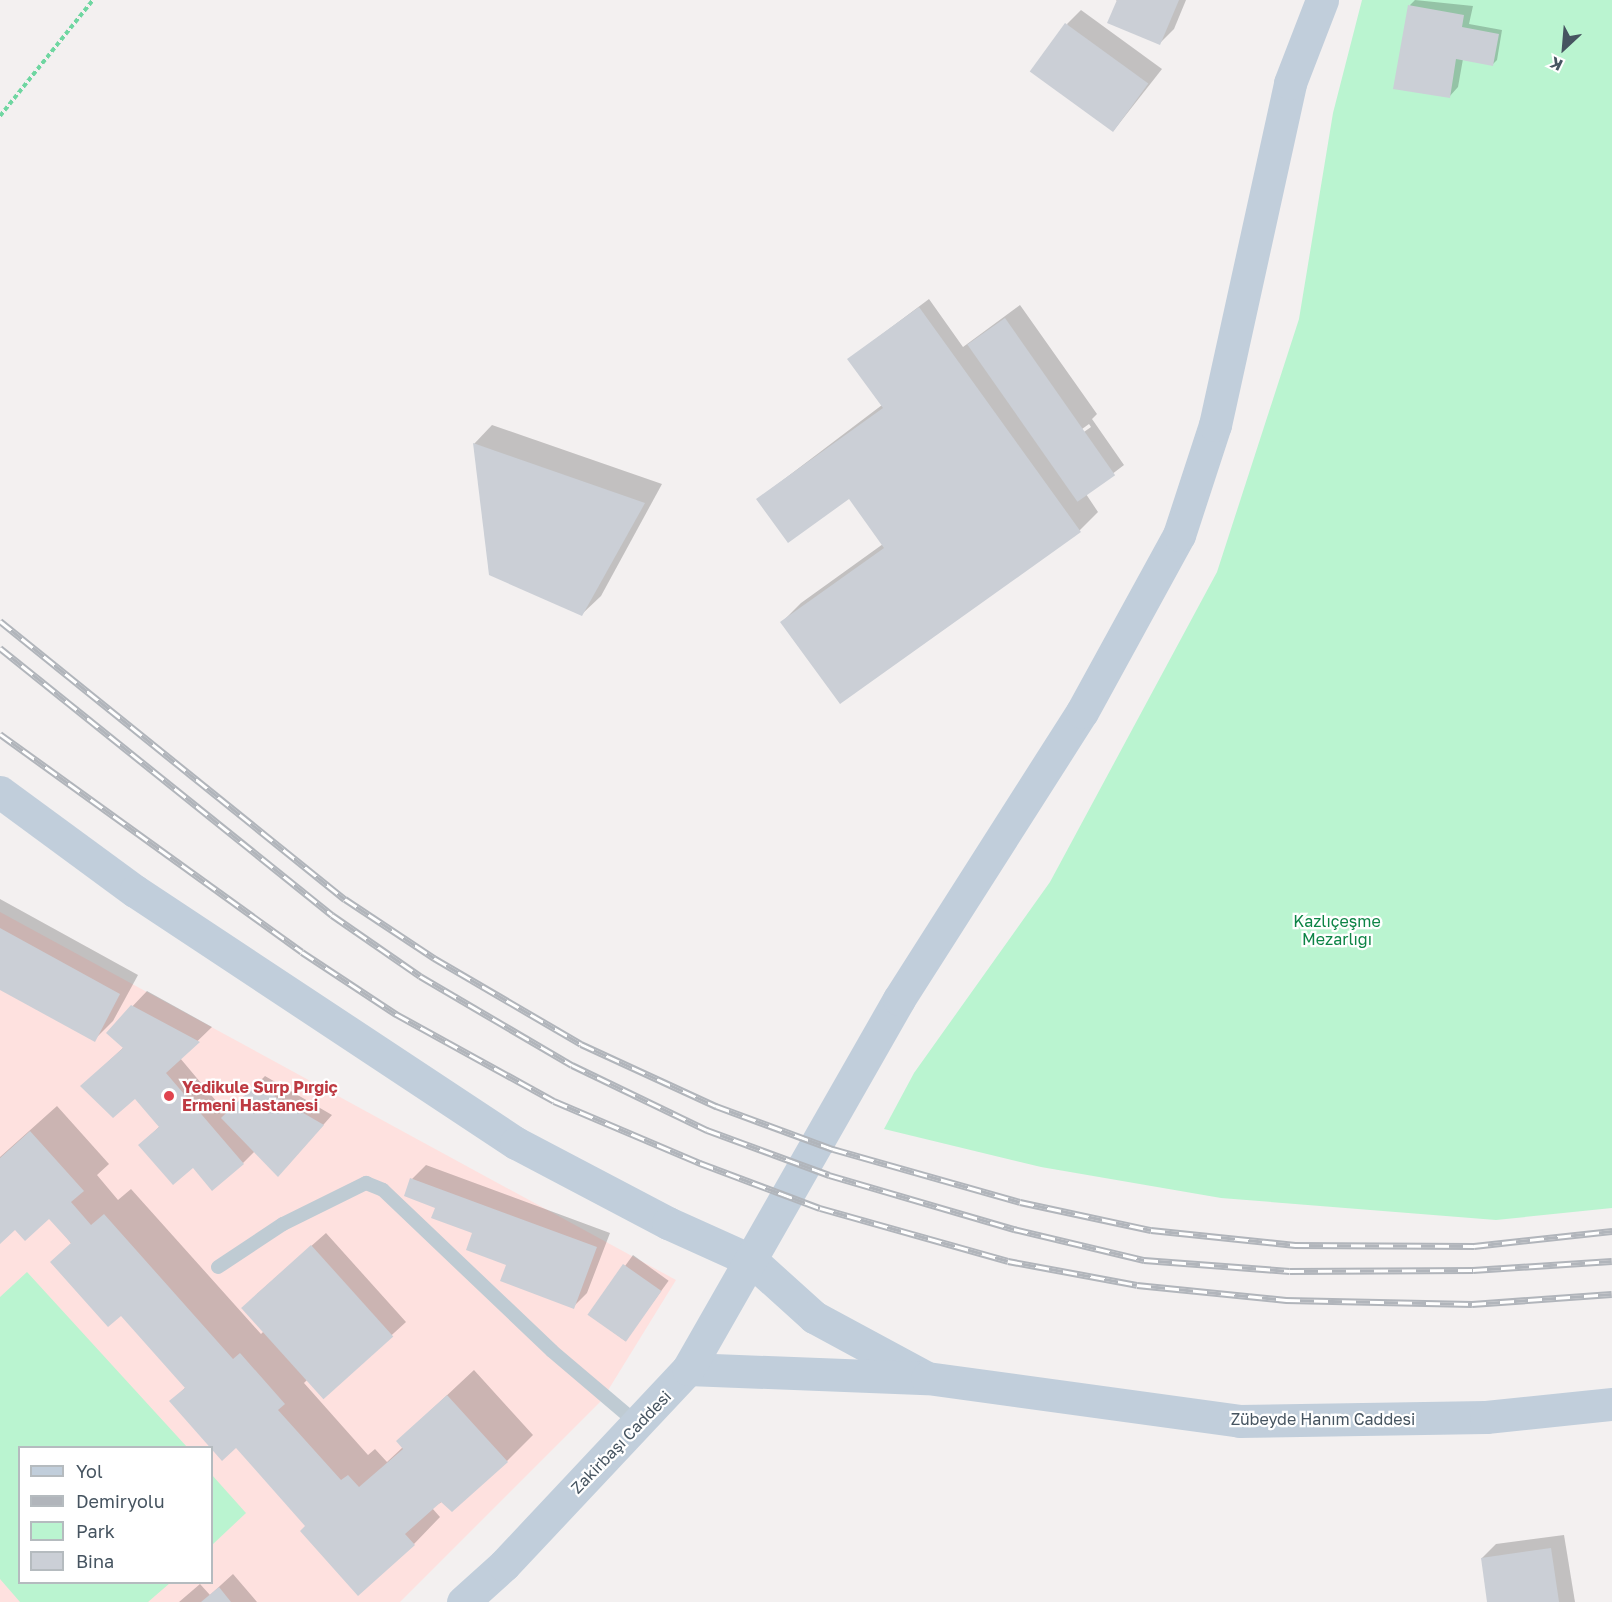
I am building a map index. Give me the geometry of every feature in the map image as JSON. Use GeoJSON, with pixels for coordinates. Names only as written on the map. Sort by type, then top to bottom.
{"type":"FeatureCollection","features":[{"type":"Feature","properties":{"kind":"street"},"geometry":{"type":"LineString","coordinates":[[1290,83],[1296,0]]}},
{"type":"Feature","properties":{"kind":"street"},"geometry":{"type":"LineString","coordinates":[[1290,83],[1322,0]]}},
{"type":"Feature","properties":{"kind":"street","name":"Zakirbaşı Caddesi"},"geometry":{"type":"LineString","coordinates":[[463,1602],[504,1565],[688,1369],[752,1261],[898,999],[1082,712],[1179,536],[1215,425],[1290,83]]}},
{"type":"Feature","properties":{"kind":"street"},"geometry":{"type":"LineString","coordinates":[[0,792],[135,891],[516,1143],[668,1223],[752,1261],[814,1317],[927,1378]]}},
{"type":"Feature","properties":{"kind":"street"},"geometry":{"type":"LineString","coordinates":[[688,1369],[927,1378]]}},
{"type":"Feature","properties":{"kind":"street","name":"Zübeyde Hanım Caddesi"},"geometry":{"type":"LineString","coordinates":[[927,1378],[1239,1421],[1486,1417],[1612,1404]]}},
{"type":"Feature","properties":{"kind":"lane"},"geometry":{"type":"LineString","coordinates":[[218,1267],[283,1224],[366,1183],[383,1190],[552,1351],[638,1424]]}},
{"type":"Feature","properties":{"kind":"path"},"geometry":{"type":"LineString","coordinates":[[0,116],[93,0]]}},
{"type":"Feature","properties":{"kind":"shaded area","name":"Yedikule Surp Pırgiç Ermeni Hastanesi"},"geometry":{"type":"Polygon","coordinates":[[[0,912],[676,1280],[602,1400],[400,1602],[0,1602],[0,912]]]}},
{"type":"Feature","properties":{"kind":"green space","name":"Kazlıçeşme Mezarlığı"},"geometry":{"type":"Polygon","coordinates":[[[1362,0],[1612,0],[1612,1208],[1496,1220],[1221,1198],[1041,1167],[884,1129],[914,1073],[1050,882],[1217,572],[1299,319],[1333,113],[1362,0]]]}},
{"type":"Feature","properties":{"kind":"green space"},"geometry":{"type":"Polygon","coordinates":[[[27,1272],[186,1446],[18,1446],[18,1584],[169,1584],[148,1602],[20,1602],[0,1579],[0,1297],[27,1272]]]}},
{"type":"Feature","properties":{"kind":"green space"},"geometry":{"type":"Polygon","coordinates":[[[213,1476],[246,1513],[213,1544],[213,1476]]]}},
{"type":"Feature","properties":{"kind":"building"},"geometry":{"type":"Polygon","coordinates":[[[1117,0],[1179,0],[1160,45],[1107,23],[1117,0]]]}},
{"type":"Feature","properties":{"kind":"building"},"geometry":{"type":"Polygon","coordinates":[[[1408,5],[1464,15],[1462,27],[1499,34],[1493,66],[1456,59],[1450,98],[1393,89],[1408,5]]]}},
{"type":"Feature","properties":{"kind":"building"},"geometry":{"type":"Polygon","coordinates":[[[1065,23],[1148,84],[1113,132],[1030,72],[1065,23]]]}},
{"type":"Feature","properties":{"kind":"building"},"geometry":{"type":"Polygon","coordinates":[[[919,307],[1081,532],[840,704],[780,622],[884,548],[849,499],[788,543],[756,499],[883,408],[847,359],[919,307]]]}},
{"type":"Feature","properties":{"kind":"building"},"geometry":{"type":"Polygon","coordinates":[[[1005,318],[1115,475],[1077,502],[967,344],[1005,318]]]}},
{"type":"Feature","properties":{"kind":"building"},"geometry":{"type":"Polygon","coordinates":[[[473,443],[645,503],[582,616],[489,575],[473,443]]]}},
{"type":"Feature","properties":{"kind":"building"},"geometry":{"type":"Polygon","coordinates":[[[0,928],[120,994],[95,1042],[0,990],[0,928]]]}},
{"type":"Feature","properties":{"kind":"building"},"geometry":{"type":"Polygon","coordinates":[[[131,1005],[200,1042],[166,1073],[244,1164],[212,1191],[193,1168],[173,1185],[138,1145],[159,1127],[135,1099],[113,1118],[80,1086],[123,1048],[106,1033],[131,1005]]]}},
{"type":"Feature","properties":{"kind":"building"},"geometry":{"type":"Polygon","coordinates":[[[255,1085],[324,1125],[278,1177],[221,1118],[255,1085]]]}},
{"type":"Feature","properties":{"kind":"building"},"geometry":{"type":"Polygon","coordinates":[[[30,1131],[84,1191],[71,1202],[91,1225],[104,1214],[233,1359],[240,1353],[285,1404],[278,1410],[341,1480],[348,1475],[359,1487],[403,1449],[396,1441],[447,1395],[508,1462],[452,1512],[441,1502],[405,1534],[415,1545],[358,1596],[300,1531],[305,1526],[236,1448],[222,1461],[213,1451],[213,1446],[209,1446],[169,1401],[185,1388],[121,1316],[108,1327],[50,1262],[71,1243],[49,1219],[25,1241],[15,1230],[0,1244],[0,1158],[30,1131]]]}},
{"type":"Feature","properties":{"kind":"building"},"geometry":{"type":"Polygon","coordinates":[[[410,1178],[597,1247],[574,1309],[500,1281],[506,1265],[466,1250],[472,1233],[431,1218],[435,1208],[404,1196],[410,1178]]]}},
{"type":"Feature","properties":{"kind":"building"},"geometry":{"type":"Polygon","coordinates":[[[311,1245],[393,1336],[323,1399],[241,1308],[311,1245]]]}},
{"type":"Feature","properties":{"kind":"building"},"geometry":{"type":"Polygon","coordinates":[[[623,1264],[662,1291],[626,1342],[587,1315],[623,1264]]]}},
{"type":"Feature","properties":{"kind":"building"},"geometry":{"type":"Polygon","coordinates":[[[1551,1548],[1559,1602],[1487,1602],[1481,1558],[1551,1548]]]}},
{"type":"Feature","properties":{"kind":"building"},"geometry":{"type":"Polygon","coordinates":[[[219,1587],[231,1602],[201,1602],[219,1587]]]}},
{"type":"Feature","properties":{"kind":"railway"},"geometry":{"type":"LineString","coordinates":[[0,621],[345,899],[434,958],[581,1044],[716,1106],[833,1149],[1020,1202],[1151,1230],[1295,1245],[1474,1246],[1612,1231]]}},
{"type":"Feature","properties":{"kind":"railway"},"geometry":{"type":"LineString","coordinates":[[0,648],[332,915],[420,976],[572,1065],[707,1130],[829,1175],[1014,1229],[1144,1260],[1290,1271],[1473,1270],[1612,1261]]}},
{"type":"Feature","properties":{"kind":"railway"},"geometry":{"type":"LineString","coordinates":[[0,734],[302,952],[396,1014],[554,1101],[700,1163],[820,1208],[1008,1261],[1137,1285],[1286,1300],[1472,1304],[1612,1294]]}},
{"type":"Feature","properties":{"kind":"place","name":"Yedikule Surp Pırgiç Ermeni Hastanesi"},"geometry":{"type":"Point","coordinates":[169,1096]}}]}
